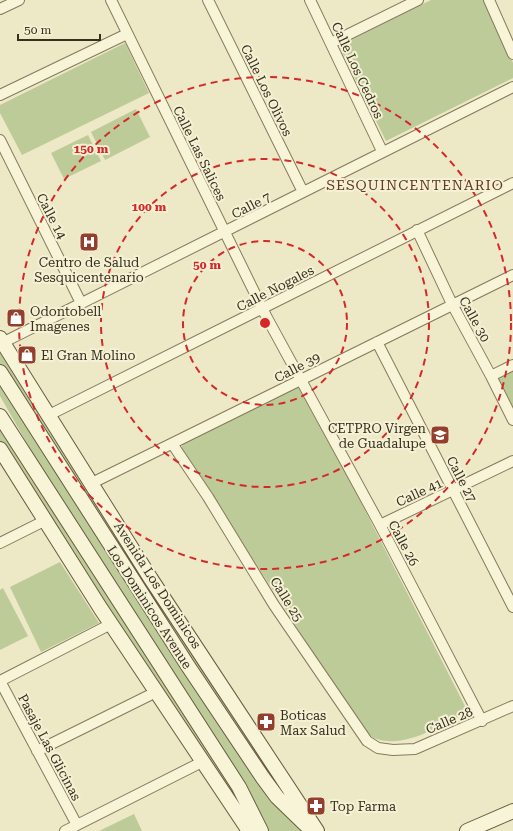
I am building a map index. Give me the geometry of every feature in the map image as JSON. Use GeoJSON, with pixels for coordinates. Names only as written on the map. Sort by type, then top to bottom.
{"type":"FeatureCollection","features":[{"type":"Feature","properties":{"kind":"street"},"geometry":{"type":"LineString","coordinates":[[0,9],[19,0]]}},
{"type":"Feature","properties":{"kind":"street","name":"Calle Las Salices"},"geometry":{"type":"LineString","coordinates":[[111,0],[224,233],[301,379]]}},
{"type":"Feature","properties":{"kind":"street","name":"Calle Los Olivos"},"geometry":{"type":"LineString","coordinates":[[208,0],[303,192]]}},
{"type":"Feature","properties":{"kind":"street","name":"Calle Los Cedros"},"geometry":{"type":"LineString","coordinates":[[310,0],[382,151]]}},
{"type":"Feature","properties":{"kind":"street"},"geometry":{"type":"LineString","coordinates":[[331,43],[418,0]]}},
{"type":"Feature","properties":{"kind":"street"},"geometry":{"type":"LineString","coordinates":[[489,0],[513,54]]}},
{"type":"Feature","properties":{"kind":"street"},"geometry":{"type":"LineString","coordinates":[[0,95],[127,34]]}},
{"type":"Feature","properties":{"kind":"street","name":"Calle 7"},"geometry":{"type":"LineString","coordinates":[[1,342],[224,233],[382,151],[513,87]]}},
{"type":"Feature","properties":{"kind":"street","name":"Calle 14"},"geometry":{"type":"LineString","coordinates":[[1,146],[81,303]]}},
{"type":"Feature","properties":{"kind":"street","name":"Calle Nogales"},"geometry":{"type":"LineString","coordinates":[[49,415],[513,183]]}},
{"type":"Feature","properties":{"kind":"street","name":"Calle 30"},"geometry":{"type":"LineString","coordinates":[[417,230],[452,304],[492,376],[513,420]]}},
{"type":"Feature","properties":{"kind":"street","name":"Calle 39"},"geometry":{"type":"LineString","coordinates":[[92,483],[172,445],[301,379],[513,275]]}},
{"type":"Feature","properties":{"kind":"street","name":"Avenida Los Dominicos"},"geometry":{"type":"LineString","coordinates":[[1,342],[49,415],[151,579],[317,831]]}},
{"type":"Feature","properties":{"kind":"street","name":"Calle 27"},"geometry":{"type":"LineString","coordinates":[[377,342],[513,607]]}},
{"type":"Feature","properties":{"kind":"street"},"geometry":{"type":"LineString","coordinates":[[492,376],[513,365]]}},
{"type":"Feature","properties":{"kind":"street","name":"Los Dominicos Avenue"},"geometry":{"type":"LineString","coordinates":[[0,372],[188,666],[263,778],[277,797],[313,831]]}},
{"type":"Feature","properties":{"kind":"street","name":"Calle 26"},"geometry":{"type":"LineString","coordinates":[[301,379],[380,524],[482,721]]}},
{"type":"Feature","properties":{"kind":"street","name":"Los Dominicos Avenue"},"geometry":{"type":"LineString","coordinates":[[0,416],[238,787],[261,831]]}},
{"type":"Feature","properties":{"kind":"street","name":"Calle 25"},"geometry":{"type":"LineString","coordinates":[[172,445],[208,497],[274,604],[359,732],[367,741],[378,748],[393,750]]}},
{"type":"Feature","properties":{"kind":"street"},"geometry":{"type":"LineString","coordinates":[[0,449],[156,692],[249,831]]}},
{"type":"Feature","properties":{"kind":"street","name":"Calle 41"},"geometry":{"type":"LineString","coordinates":[[380,524],[513,460]]}},
{"type":"Feature","properties":{"kind":"street"},"geometry":{"type":"LineString","coordinates":[[0,542],[46,520]]}},
{"type":"Feature","properties":{"kind":"street"},"geometry":{"type":"LineString","coordinates":[[0,681],[112,624]]}},
{"type":"Feature","properties":{"kind":"street","name":"Pasaje Las Glicinas"},"geometry":{"type":"LineString","coordinates":[[0,681],[77,825]]}},
{"type":"Feature","properties":{"kind":"street"},"geometry":{"type":"LineString","coordinates":[[37,751],[156,692]]}},
{"type":"Feature","properties":{"kind":"street","name":"Calle 28"},"geometry":{"type":"LineString","coordinates":[[393,750],[415,749],[482,721],[513,706]]}},
{"type":"Feature","properties":{"kind":"street"},"geometry":{"type":"LineString","coordinates":[[65,831],[202,762]]}},
{"type":"Feature","properties":{"kind":"street"},"geometry":{"type":"LineString","coordinates":[[467,831],[513,811]]}},
{"type":"Feature","properties":{"kind":"green space"},"geometry":{"type":"Polygon","coordinates":[[[431,0],[486,0],[513,63],[513,78],[386,141],[339,46],[431,0]]]}},
{"type":"Feature","properties":{"kind":"green space"},"geometry":{"type":"Polygon","coordinates":[[[125,43],[149,93],[22,155],[0,113],[0,105],[125,43]]]}},
{"type":"Feature","properties":{"kind":"green space"},"geometry":{"type":"Polygon","coordinates":[[[136,109],[150,137],[105,160],[91,132],[136,109]]]}},
{"type":"Feature","properties":{"kind":"green space"},"geometry":{"type":"Polygon","coordinates":[[[88,135],[101,161],[64,179],[51,153],[88,135]]]}},
{"type":"Feature","properties":{"kind":"green space"},"geometry":{"type":"Polygon","coordinates":[[[0,351],[289,797],[287,799],[257,764],[0,364],[0,351]]]}},
{"type":"Feature","properties":{"kind":"green space"},"geometry":{"type":"Polygon","coordinates":[[[513,367],[513,413],[497,380],[501,373],[513,367]]]}},
{"type":"Feature","properties":{"kind":"green space"},"geometry":{"type":"Polygon","coordinates":[[[0,380],[304,831],[267,831],[41,468],[0,396],[0,380]]]}},
{"type":"Feature","properties":{"kind":"green space"},"geometry":{"type":"Polygon","coordinates":[[[297,387],[303,389],[466,708],[465,714],[421,735],[397,741],[385,741],[374,738],[359,726],[284,607],[181,449],[183,444],[297,387]]]}},
{"type":"Feature","properties":{"kind":"green space"},"geometry":{"type":"Polygon","coordinates":[[[0,426],[238,795],[251,828],[0,442],[0,426]]]}},
{"type":"Feature","properties":{"kind":"green space"},"geometry":{"type":"Polygon","coordinates":[[[60,562],[99,623],[41,652],[10,587],[60,562]]]}},
{"type":"Feature","properties":{"kind":"green space"},"geometry":{"type":"Polygon","coordinates":[[[3,588],[28,636],[0,650],[0,590],[3,588]]]}},
{"type":"Feature","properties":{"kind":"green space"},"geometry":{"type":"Polygon","coordinates":[[[134,814],[142,831],[99,831],[134,814]]]}},
{"type":"Feature","properties":{"kind":"place","name":"Centro de Salud Sesquicentenario"},"geometry":{"type":"Point","coordinates":[89,242]}},
{"type":"Feature","properties":{"kind":"place","name":"Odontobell Imagenes"},"geometry":{"type":"Point","coordinates":[16,318]}},
{"type":"Feature","properties":{"kind":"place","name":"El Gran Molino"},"geometry":{"type":"Point","coordinates":[27,355]}},
{"type":"Feature","properties":{"kind":"place","name":"CETPRO Virgen de Guadalupe"},"geometry":{"type":"Point","coordinates":[440,435]}},
{"type":"Feature","properties":{"kind":"place","name":"Boticas Max Salud"},"geometry":{"type":"Point","coordinates":[266,722]}},
{"type":"Feature","properties":{"kind":"place","name":"Top Farma"},"geometry":{"type":"Point","coordinates":[316,806]}},
{"type":"Feature","properties":{"kind":"district","name":"SESQUINCENTENARIO"},"geometry":{"type":"Point","coordinates":[415,185]}}]}
